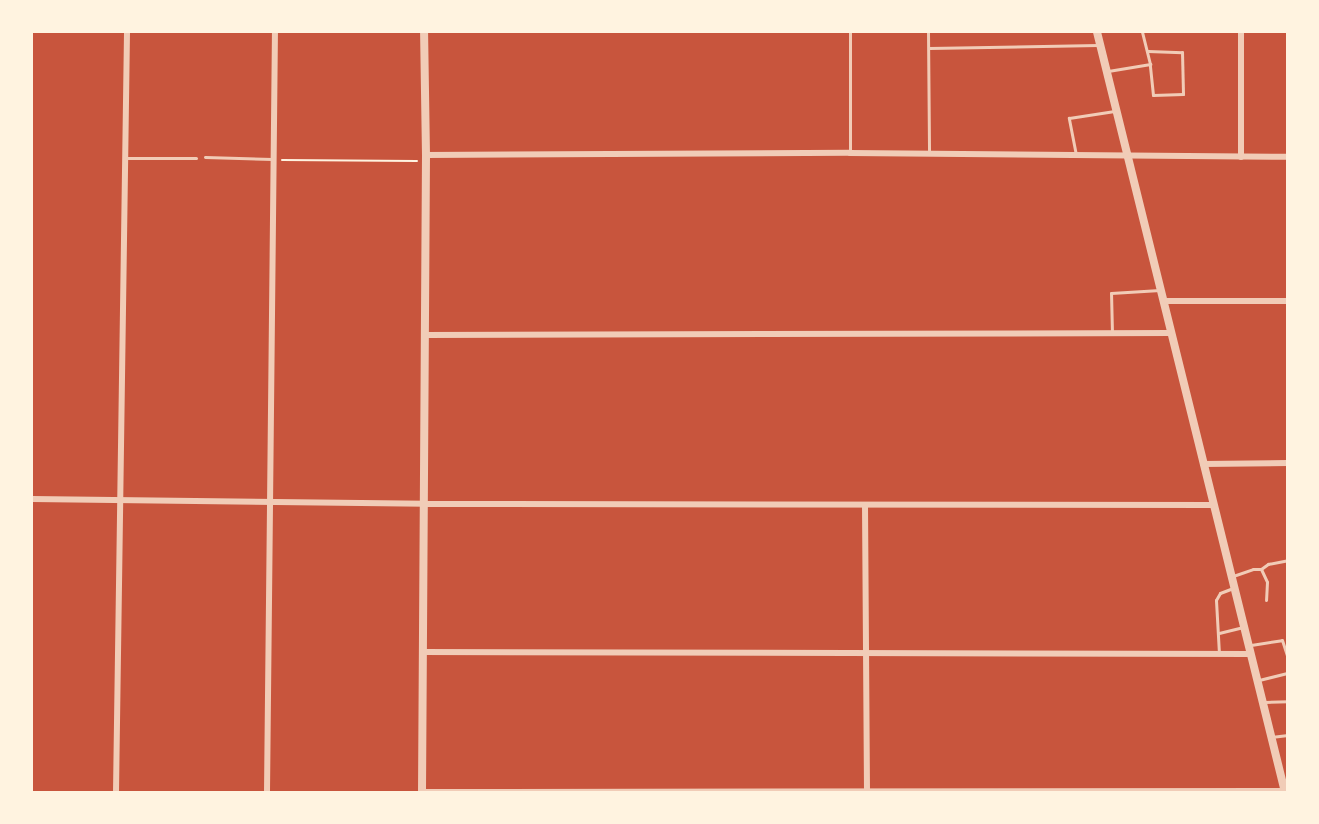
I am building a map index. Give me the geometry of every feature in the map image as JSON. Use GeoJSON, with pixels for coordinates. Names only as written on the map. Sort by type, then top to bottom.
{"type":"FeatureCollection","features":[{"type":"Feature","properties":{"kind":"street"},"geometry":{"type":"LineString","coordinates":[[116,792],[127,32]]}},
{"type":"Feature","properties":{"kind":"street"},"geometry":{"type":"LineString","coordinates":[[267,792],[276,32]]}},
{"type":"Feature","properties":{"kind":"street"},"geometry":{"type":"LineString","coordinates":[[424,32],[426,154],[422,792],[1285,792],[1283,767],[1271,737],[1097,32]]}},
{"type":"Feature","properties":{"kind":"street"},"geometry":{"type":"LineString","coordinates":[[1241,32],[1241,156]]}},
{"type":"Feature","properties":{"kind":"street"},"geometry":{"type":"LineString","coordinates":[[426,154],[850,153],[1287,157]]}},
{"type":"Feature","properties":{"kind":"street"},"geometry":{"type":"LineString","coordinates":[[1163,301],[1287,301]]}},
{"type":"Feature","properties":{"kind":"street"},"geometry":{"type":"LineString","coordinates":[[425,335],[1171,333]]}},
{"type":"Feature","properties":{"kind":"street"},"geometry":{"type":"LineString","coordinates":[[1203,464],[1287,463]]}},
{"type":"Feature","properties":{"kind":"street"},"geometry":{"type":"LineString","coordinates":[[32,499],[425,504],[1214,505]]}},
{"type":"Feature","properties":{"kind":"street"},"geometry":{"type":"LineString","coordinates":[[865,505],[867,791]]}},
{"type":"Feature","properties":{"kind":"street"},"geometry":{"type":"LineString","coordinates":[[423,652],[1219,654],[1250,649]]}},
{"type":"Feature","properties":{"kind":"lane"},"geometry":{"type":"LineString","coordinates":[[850,32],[850,153]]}},
{"type":"Feature","properties":{"kind":"lane"},"geometry":{"type":"LineString","coordinates":[[928,32],[929,154]]}},
{"type":"Feature","properties":{"kind":"lane"},"geometry":{"type":"LineString","coordinates":[[1143,32],[1148,51],[1153,95],[1183,94],[1182,52],[1148,51]]}},
{"type":"Feature","properties":{"kind":"lane"},"geometry":{"type":"LineString","coordinates":[[929,48],[1071,48],[1100,45]]}},
{"type":"Feature","properties":{"kind":"lane"},"geometry":{"type":"LineString","coordinates":[[1107,71],[1150,64]]}},
{"type":"Feature","properties":{"kind":"lane"},"geometry":{"type":"LineString","coordinates":[[1076,155],[1069,118],[1116,111]]}},
{"type":"Feature","properties":{"kind":"lane"},"geometry":{"type":"LineString","coordinates":[[205,157],[274,159]]}},
{"type":"Feature","properties":{"kind":"lane"},"geometry":{"type":"LineString","coordinates":[[126,158],[196,158]]}},
{"type":"Feature","properties":{"kind":"lane"},"geometry":{"type":"LineString","coordinates":[[1112,333],[1112,293],[1160,290]]}},
{"type":"Feature","properties":{"kind":"lane"},"geometry":{"type":"LineString","coordinates":[[1232,576],[1287,560]]}},
{"type":"Feature","properties":{"kind":"lane"},"geometry":{"type":"LineString","coordinates":[[1261,569],[1267,582],[1266,600]]}},
{"type":"Feature","properties":{"kind":"lane"},"geometry":{"type":"LineString","coordinates":[[1219,654],[1215,600],[1220,593],[1234,587]]}},
{"type":"Feature","properties":{"kind":"lane"},"geometry":{"type":"LineString","coordinates":[[1219,633],[1244,627]]}},
{"type":"Feature","properties":{"kind":"lane"},"geometry":{"type":"LineString","coordinates":[[1250,649],[1282,640],[1287,659]]}},
{"type":"Feature","properties":{"kind":"lane"},"geometry":{"type":"LineString","coordinates":[[1257,680],[1287,673]]}},
{"type":"Feature","properties":{"kind":"lane"},"geometry":{"type":"LineString","coordinates":[[1263,702],[1287,701]]}},
{"type":"Feature","properties":{"kind":"lane"},"geometry":{"type":"LineString","coordinates":[[1271,737],[1287,735]]}},
{"type":"Feature","properties":{"kind":"path"},"geometry":{"type":"LineString","coordinates":[[274,159],[418,161],[426,154]]}}]}
